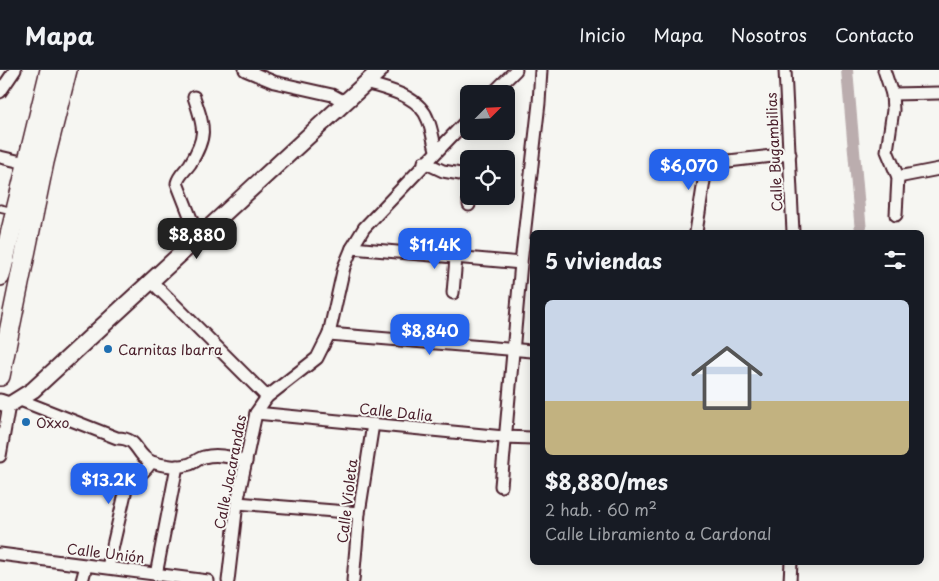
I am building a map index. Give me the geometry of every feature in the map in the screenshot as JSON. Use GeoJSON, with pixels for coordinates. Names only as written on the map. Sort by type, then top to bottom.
{"type":"FeatureCollection","features":[{"type":"Feature","properties":{"kind":"main road"},"geometry":{"type":"LineString","coordinates":[[0,276],[7,210],[26,163],[50,70]]}},
{"type":"Feature","properties":{"kind":"main road"},"geometry":{"type":"LineString","coordinates":[[0,376],[44,162],[67,70]]}},
{"type":"Feature","properties":{"kind":"street"},"geometry":{"type":"LineString","coordinates":[[0,92],[15,70]]}},
{"type":"Feature","properties":{"kind":"street"},"geometry":{"type":"LineString","coordinates":[[245,70],[274,82],[332,95],[345,102]]}},
{"type":"Feature","properties":{"kind":"street"},"geometry":{"type":"LineString","coordinates":[[0,456],[10,402],[199,238],[380,70]]}},
{"type":"Feature","properties":{"kind":"street"},"geometry":{"type":"LineString","coordinates":[[501,85],[516,70]]}},
{"type":"Feature","properties":{"kind":"street"},"geometry":{"type":"LineString","coordinates":[[501,486],[521,262],[539,103],[540,70]]}},
{"type":"Feature","properties":{"kind":"street","name":"Calle Bugambilias"},"geometry":{"type":"LineString","coordinates":[[785,70],[793,230]]}},
{"type":"Feature","properties":{"kind":"street"},"geometry":{"type":"LineString","coordinates":[[884,70],[892,94],[893,110],[887,151],[898,177],[896,214]]}},
{"type":"Feature","properties":{"kind":"street"},"geometry":{"type":"LineString","coordinates":[[366,83],[402,95],[416,103],[428,118],[436,150]]}},
{"type":"Feature","properties":{"kind":"street"},"geometry":{"type":"LineString","coordinates":[[892,94],[939,93]]}},
{"type":"Feature","properties":{"kind":"street"},"geometry":{"type":"LineString","coordinates":[[194,97],[204,129],[198,150],[179,176],[177,183],[199,238]]}},
{"type":"Feature","properties":{"kind":"street","name":"Calle Jacarandas"},"geometry":{"type":"LineString","coordinates":[[228,581],[237,503],[256,413],[267,397],[317,358],[329,334],[344,268],[352,248],[364,228],[424,162],[460,127]]}},
{"type":"Feature","properties":{"kind":"street"},"geometry":{"type":"LineString","coordinates":[[696,230],[706,168],[711,163],[790,154]]}},
{"type":"Feature","properties":{"kind":"street"},"geometry":{"type":"LineString","coordinates":[[0,156],[26,163]]}},
{"type":"Feature","properties":{"kind":"street"},"geometry":{"type":"LineString","coordinates":[[424,162],[443,171],[460,174]]}},
{"type":"Feature","properties":{"kind":"street"},"geometry":{"type":"LineString","coordinates":[[898,177],[939,169]]}},
{"type":"Feature","properties":{"kind":"street"},"geometry":{"type":"LineString","coordinates":[[352,248],[521,262]]}},
{"type":"Feature","properties":{"kind":"street"},"geometry":{"type":"LineString","coordinates":[[453,293],[456,258]]}},
{"type":"Feature","properties":{"kind":"street"},"geometry":{"type":"LineString","coordinates":[[151,281],[267,397]]}},
{"type":"Feature","properties":{"kind":"street"},"geometry":{"type":"LineString","coordinates":[[329,334],[530,351]]}},
{"type":"Feature","properties":{"kind":"street"},"geometry":{"type":"LineString","coordinates":[[10,402],[117,438],[127,438],[134,442],[140,455],[151,462],[178,466],[188,465],[204,457],[216,456],[246,462]]}},
{"type":"Feature","properties":{"kind":"street","name":"Calle Dalia"},"geometry":{"type":"LineString","coordinates":[[256,413],[530,438]]}},
{"type":"Feature","properties":{"kind":"street","name":"Calle Violeta"},"geometry":{"type":"LineString","coordinates":[[353,581],[360,513],[373,424]]}},
{"type":"Feature","properties":{"kind":"street"},"geometry":{"type":"LineString","coordinates":[[108,567],[126,489],[130,481],[148,468],[151,462]]}},
{"type":"Feature","properties":{"kind":"street"},"geometry":{"type":"LineString","coordinates":[[156,575],[178,466]]}},
{"type":"Feature","properties":{"kind":"street"},"geometry":{"type":"LineString","coordinates":[[237,503],[360,513]]}},
{"type":"Feature","properties":{"kind":"street","name":"Calle Unión"},"geometry":{"type":"LineString","coordinates":[[0,554],[86,566],[108,567],[176,579],[208,581]]}},
{"type":"Feature","properties":{"kind":"street"},"geometry":{"type":"LineString","coordinates":[[790,565],[790,581]]}},
{"type":"Feature","properties":{"kind":"street"},"geometry":{"type":"LineString","coordinates":[[82,581],[86,566]]}},
{"type":"Feature","properties":{"kind":"waterway"},"geometry":{"type":"LineString","coordinates":[[847,70],[861,230]]}},
{"type":"Feature","properties":{"kind":"place","name":"Carnitas Ibarra"},"geometry":{"type":"Point","coordinates":[108,349]}},
{"type":"Feature","properties":{"kind":"place","name":"Oxxo"},"geometry":{"type":"Point","coordinates":[26,422]}}]}
